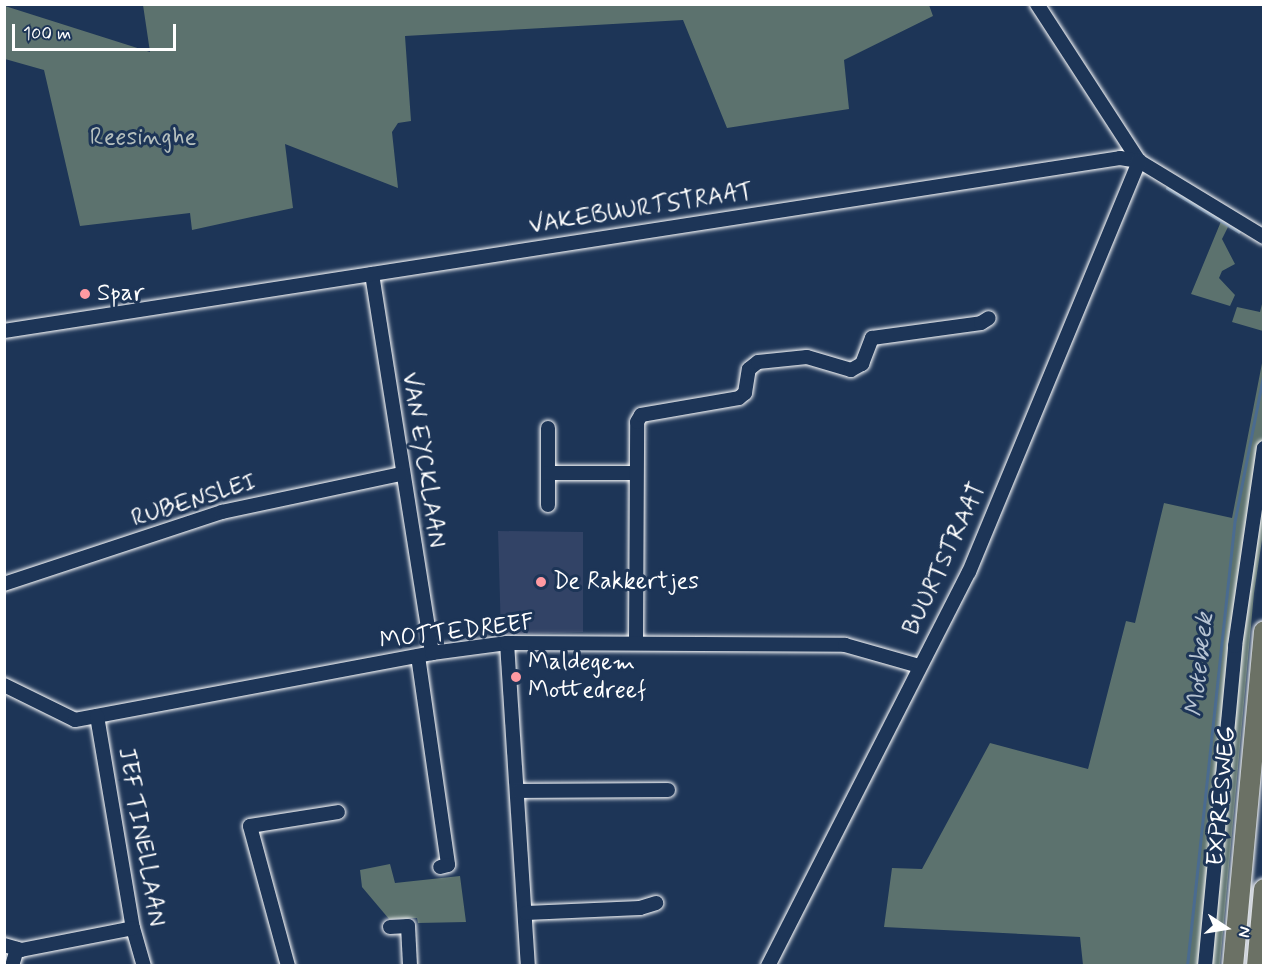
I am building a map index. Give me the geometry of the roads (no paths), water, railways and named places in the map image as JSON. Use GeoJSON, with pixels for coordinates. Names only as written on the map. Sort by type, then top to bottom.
{"type":"FeatureCollection","features":[{"type":"Feature","properties":{"kind":"highway","name":"EXPRESWEG"},"geometry":{"type":"LineString","coordinates":[[1233,966],[1263,631]]}},
{"type":"Feature","properties":{"kind":"highway"},"geometry":{"type":"LineString","coordinates":[[1257,966],[1263,889]]}},
{"type":"Feature","properties":{"kind":"street"},"geometry":{"type":"LineString","coordinates":[[1036,4],[1139,161]]}},
{"type":"Feature","properties":{"kind":"street","name":"VAKEBUURTSTRAAT"},"geometry":{"type":"LineString","coordinates":[[5,330],[1120,158],[1139,161],[1263,237]]}},
{"type":"Feature","properties":{"kind":"street","name":"BUURTSTRAAT"},"geometry":{"type":"LineString","coordinates":[[768,966],[919,666],[969,572],[1139,161]]}},
{"type":"Feature","properties":{"kind":"street","name":"VAN EYCKLAAN"},"geometry":{"type":"LineString","coordinates":[[372,274],[425,655],[448,865],[440,867]]}},
{"type":"Feature","properties":{"kind":"street"},"geometry":{"type":"LineString","coordinates":[[636,643],[637,422],[641,415],[739,399],[745,393],[749,369],[758,363],[807,357],[851,370],[862,364],[872,338],[981,323],[988,318]]}},
{"type":"Feature","properties":{"kind":"street"},"geometry":{"type":"LineString","coordinates":[[548,428],[548,505]]}},
{"type":"Feature","properties":{"kind":"street"},"geometry":{"type":"LineString","coordinates":[[1205,966],[1235,646],[1263,448]]}},
{"type":"Feature","properties":{"kind":"street"},"geometry":{"type":"LineString","coordinates":[[548,473],[636,473]]}},
{"type":"Feature","properties":{"kind":"street","name":"RUBENSLEI"},"geometry":{"type":"LineString","coordinates":[[4,584],[222,512],[401,474]]}},
{"type":"Feature","properties":{"kind":"street"},"geometry":{"type":"LineString","coordinates":[[507,643],[528,966]]}},
{"type":"Feature","properties":{"kind":"street","name":"MOTTEDREEF"},"geometry":{"type":"LineString","coordinates":[[4,685],[75,720],[425,655],[507,643],[845,645],[919,666]]}},
{"type":"Feature","properties":{"kind":"street","name":"JEF TINELLAAN"},"geometry":{"type":"LineString","coordinates":[[97,716],[133,928],[144,966]]}},
{"type":"Feature","properties":{"kind":"street"},"geometry":{"type":"LineString","coordinates":[[518,791],[668,790]]}},
{"type":"Feature","properties":{"kind":"street"},"geometry":{"type":"LineString","coordinates":[[288,966],[250,826],[338,812]]}},
{"type":"Feature","properties":{"kind":"street"},"geometry":{"type":"LineString","coordinates":[[526,913],[640,908],[656,903]]}},
{"type":"Feature","properties":{"kind":"street"},"geometry":{"type":"LineString","coordinates":[[390,927],[408,926],[410,966]]}},
{"type":"Feature","properties":{"kind":"street"},"geometry":{"type":"LineString","coordinates":[[12,966],[10,947],[133,928]]}},
{"type":"Feature","properties":{"kind":"waterway","name":"Motebeek"},"geometry":{"type":"LineString","coordinates":[[1167,188],[1239,232]]}},
{"type":"Feature","properties":{"kind":"waterway","name":"Motebeek"},"geometry":{"type":"LineString","coordinates":[[1187,966],[1235,519],[1264,371]]}},
{"type":"Feature","properties":{"kind":"place","name":"Spar"},"geometry":{"type":"Point","coordinates":[85,294]}},
{"type":"Feature","properties":{"kind":"place","name":"De Rakkertjes"},"geometry":{"type":"Point","coordinates":[541,582]}},
{"type":"Feature","properties":{"kind":"place","name":"Maldegem Mottedreef"},"geometry":{"type":"Point","coordinates":[516,677]}},
{"type":"Feature","properties":{"kind":"park label","name":"Reesinghe"},"geometry":{"type":"Point","coordinates":[143,138]}}]}
